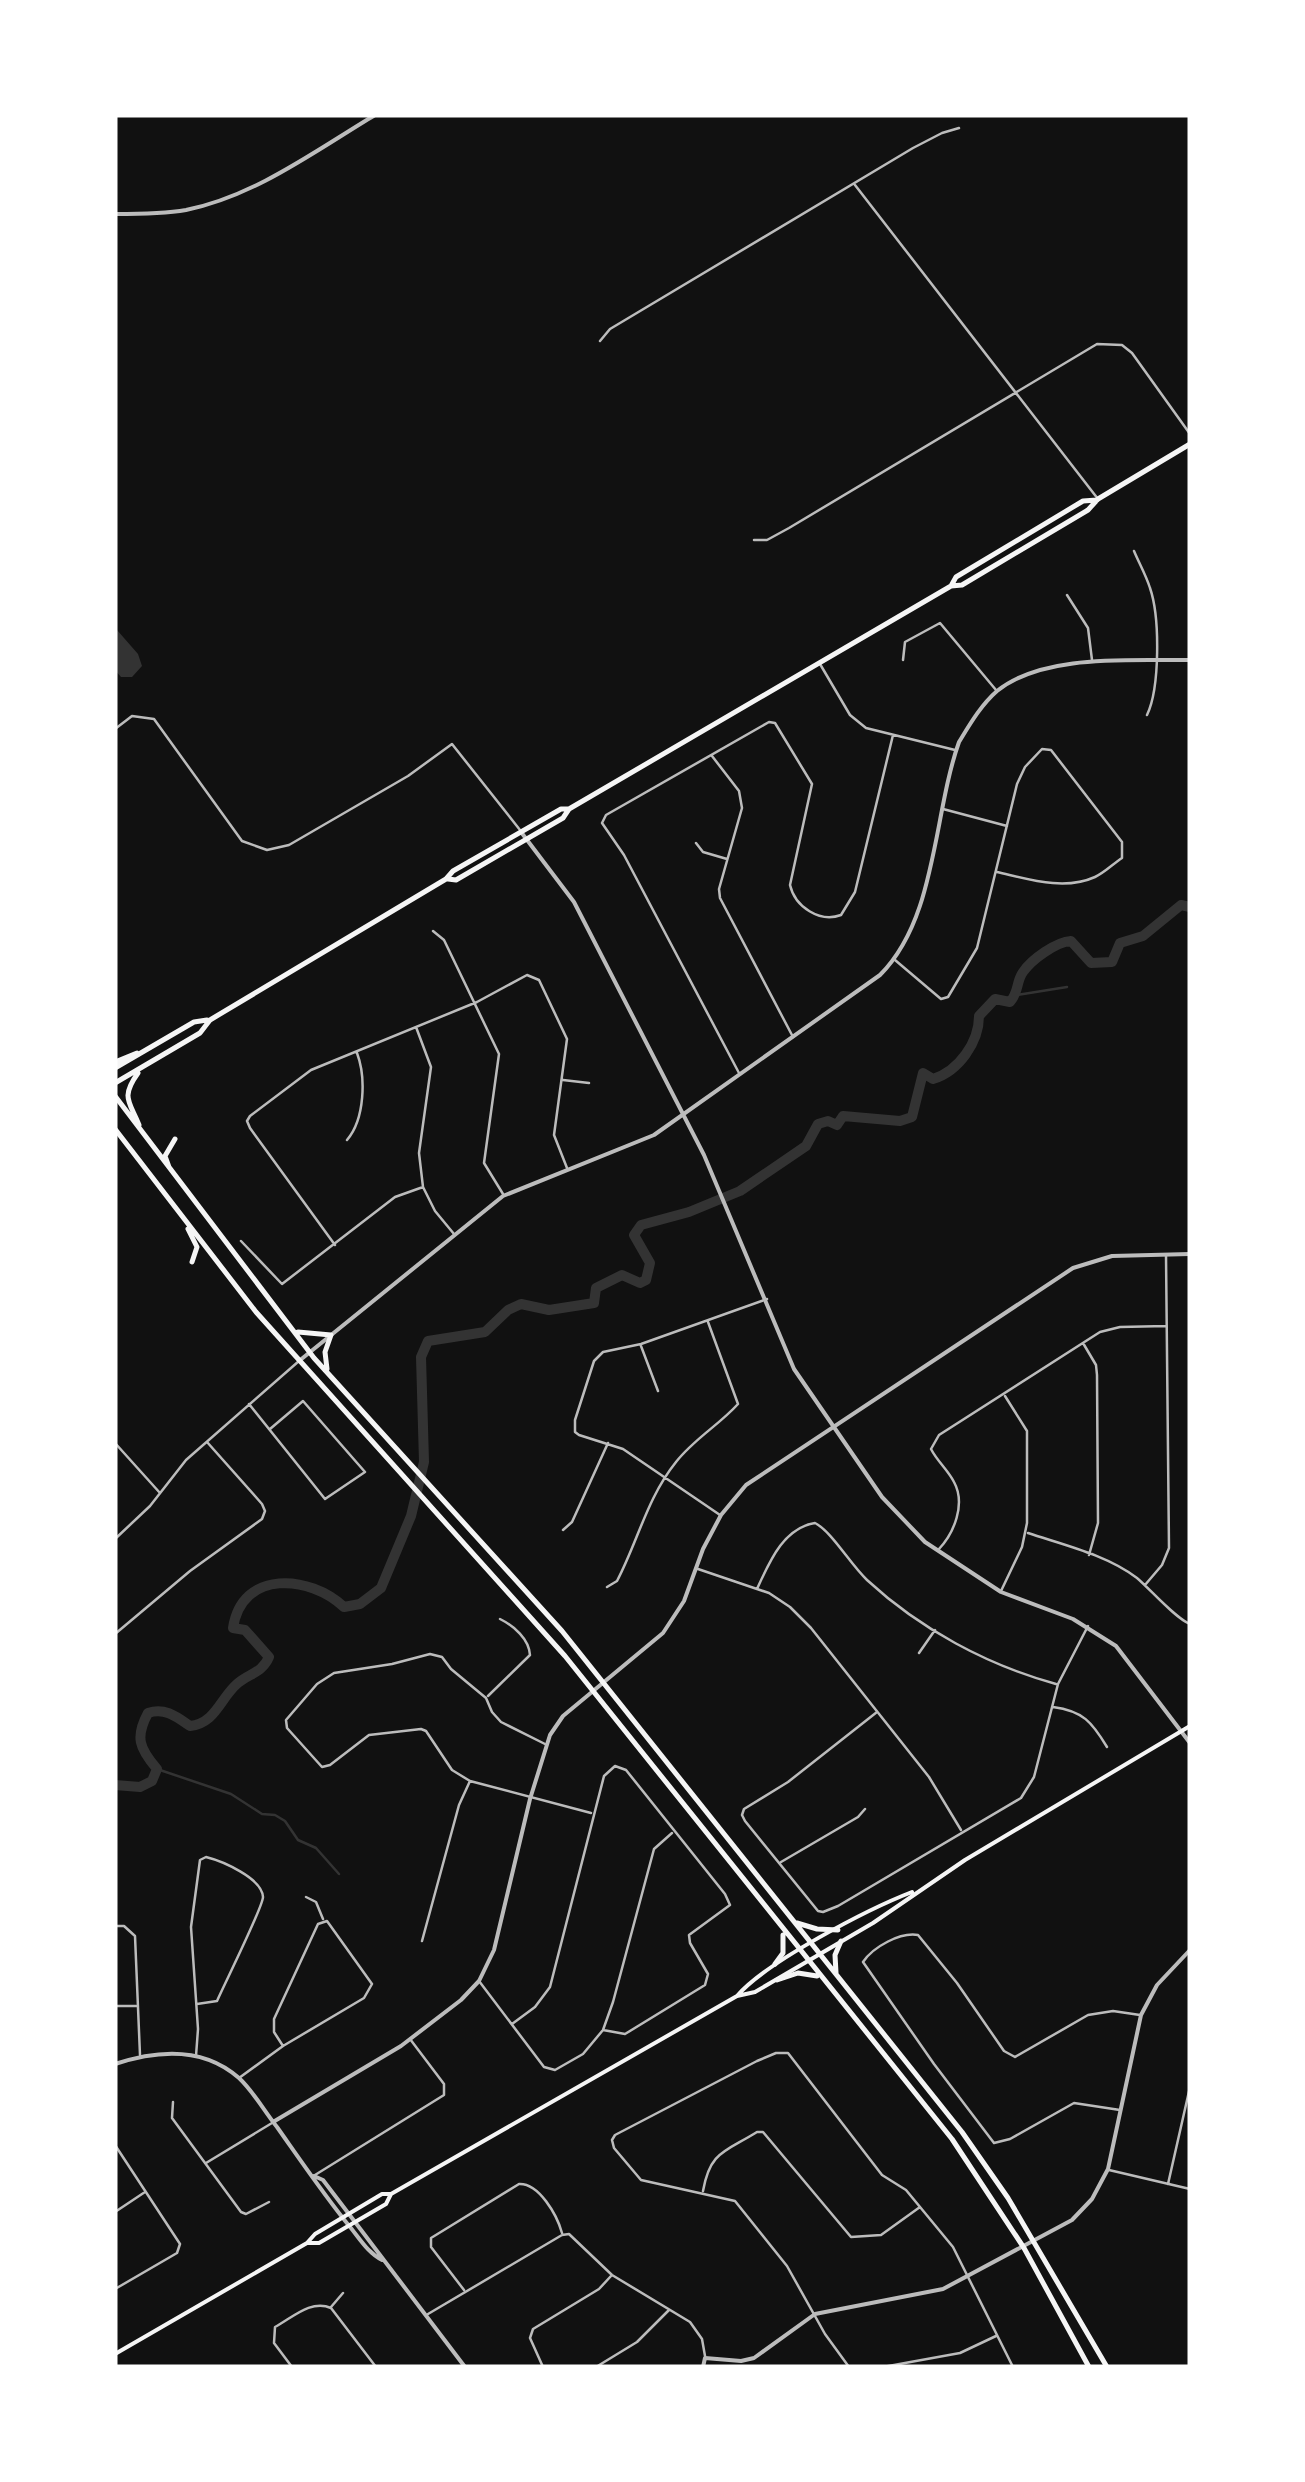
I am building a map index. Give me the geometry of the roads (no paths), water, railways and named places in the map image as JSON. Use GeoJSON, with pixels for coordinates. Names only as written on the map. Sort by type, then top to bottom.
{"type":"FeatureCollection","features":[{"type":"Feature","properties":{"kind":"main road"},"geometry":{"type":"LineString","coordinates":[[446,879],[456,880],[564,818],[569,809],[951,586],[956,577],[1082,502],[1098,500],[1190,444]]}},
{"type":"Feature","properties":{"kind":"main road"},"geometry":{"type":"LineString","coordinates":[[115,1083],[200,1034],[210,1020],[446,879],[453,871],[560,808],[569,809]]}},
{"type":"Feature","properties":{"kind":"main road"},"geometry":{"type":"LineString","coordinates":[[115,1065],[194,1022],[210,1020]]}},
{"type":"Feature","properties":{"kind":"main road"},"geometry":{"type":"LineString","coordinates":[[138,1128],[139,1122],[128,1107],[128,1093],[143,1067]]}},
{"type":"Feature","properties":{"kind":"main road"},"geometry":{"type":"LineString","coordinates":[[115,1096],[310,1352],[416,1473],[522,1584],[962,2132],[1034,2242],[1107,2367]]}},
{"type":"Feature","properties":{"kind":"main road"},"geometry":{"type":"LineString","coordinates":[[115,1129],[188,1227],[299,1361],[517,1598],[952,2139],[1024,2248],[1089,2367]]}},
{"type":"Feature","properties":{"kind":"main road"},"geometry":{"type":"LineString","coordinates":[[170,1170],[165,1156],[174,1140]]}},
{"type":"Feature","properties":{"kind":"main road"},"geometry":{"type":"LineString","coordinates":[[188,1227],[197,1247],[192,1262],[209,1258],[224,1272]]}},
{"type":"Feature","properties":{"kind":"main road"},"geometry":{"type":"LineString","coordinates":[[292,1329],[306,1335],[331,1335],[325,1356],[330,1376]]}},
{"type":"Feature","properties":{"kind":"main road"},"geometry":{"type":"LineString","coordinates":[[307,2243],[319,2243],[356,2222],[386,2204],[392,2194],[639,2050],[737,1996],[756,1992],[1190,1726]]}},
{"type":"Feature","properties":{"kind":"main road"},"geometry":{"type":"LineString","coordinates":[[737,1996],[750,1980],[775,1964],[885,1903],[916,1891]]}},
{"type":"Feature","properties":{"kind":"main road"},"geometry":{"type":"LineString","coordinates":[[794,1921],[817,1929],[838,1930]]}},
{"type":"Feature","properties":{"kind":"main road"},"geometry":{"type":"LineString","coordinates":[[775,1964],[784,1946],[778,1924]]}},
{"type":"Feature","properties":{"kind":"main road"},"geometry":{"type":"LineString","coordinates":[[836,1976],[835,1955],[841,1941]]}},
{"type":"Feature","properties":{"kind":"main road"},"geometry":{"type":"LineString","coordinates":[[776,1980],[805,1973],[816,1975],[825,1983]]}},
{"type":"Feature","properties":{"kind":"main road"},"geometry":{"type":"LineString","coordinates":[[115,2354],[307,2243],[315,2234],[382,2194],[392,2194]]}},
{"type":"Feature","properties":{"kind":"street"},"geometry":{"type":"LineString","coordinates":[[115,214],[178,211],[221,201],[254,187],[375,115]]}},
{"type":"Feature","properties":{"kind":"street"},"geometry":{"type":"LineString","coordinates":[[600,342],[621,322],[912,148],[959,128]]}},
{"type":"Feature","properties":{"kind":"street"},"geometry":{"type":"LineString","coordinates":[[854,184],[1098,500]]}},
{"type":"Feature","properties":{"kind":"street"},"geometry":{"type":"LineString","coordinates":[[754,540],[767,540],[789,528],[1097,344],[1122,345],[1132,353],[1190,434]]}},
{"type":"Feature","properties":{"kind":"street"},"geometry":{"type":"LineString","coordinates":[[1134,551],[1151,590],[1156,693],[1147,715]]}},
{"type":"Feature","properties":{"kind":"street"},"geometry":{"type":"LineString","coordinates":[[1067,595],[1088,628],[1092,662]]}},
{"type":"Feature","properties":{"kind":"street"},"geometry":{"type":"LineString","coordinates":[[903,660],[906,642],[940,624],[997,691]]}},
{"type":"Feature","properties":{"kind":"street"},"geometry":{"type":"LineString","coordinates":[[115,1539],[133,1524],[186,1460],[249,1404],[504,1196],[641,1142],[880,975],[895,960],[915,921],[956,751],[972,720],[997,691],[1038,671],[1092,662],[1190,660]]}},
{"type":"Feature","properties":{"kind":"street"},"geometry":{"type":"LineString","coordinates":[[819,664],[850,716],[859,724],[956,751]]}},
{"type":"Feature","properties":{"kind":"street"},"geometry":{"type":"LineString","coordinates":[[115,729],[132,716],[154,719],[235,834],[250,846],[267,850],[288,846],[408,776],[452,744],[574,902],[712,1171],[794,1369],[882,1497],[905,1524],[1000,1592],[1088,1626],[1116,1646],[1190,1742]]}},
{"type":"Feature","properties":{"kind":"street"},"geometry":{"type":"LineString","coordinates":[[740,1074],[624,855],[602,823],[606,814],[770,722],[779,727],[812,784],[790,885],[792,894],[802,908],[833,918],[842,915],[854,892],[893,735]]}},
{"type":"Feature","properties":{"kind":"street"},"geometry":{"type":"LineString","coordinates":[[895,960],[932,994],[941,999],[948,997],[977,948],[1024,767],[1042,749],[1051,750],[1122,842],[1122,858],[1095,877],[1062,883],[997,872]]}},
{"type":"Feature","properties":{"kind":"street"},"geometry":{"type":"LineString","coordinates":[[711,755],[742,797],[720,898],[793,1036]]}},
{"type":"Feature","properties":{"kind":"street"},"geometry":{"type":"LineString","coordinates":[[942,809],[1008,826]]}},
{"type":"Feature","properties":{"kind":"street"},"geometry":{"type":"LineString","coordinates":[[696,843],[703,852],[728,860]]}},
{"type":"Feature","properties":{"kind":"street"},"geometry":{"type":"LineString","coordinates":[[434,931],[444,940],[477,1002],[499,1054],[484,1162],[504,1196]]}},
{"type":"Feature","properties":{"kind":"street"},"geometry":{"type":"LineString","coordinates":[[335,1245],[247,1121],[250,1116],[311,1070],[477,1002],[527,974],[534,975],[567,1039],[554,1135],[568,1169]]}},
{"type":"Feature","properties":{"kind":"street"},"geometry":{"type":"LineString","coordinates":[[416,1027],[431,1067],[418,1153],[423,1187],[435,1211],[455,1236]]}},
{"type":"Feature","properties":{"kind":"street"},"geometry":{"type":"LineString","coordinates":[[347,1140],[356,1126],[363,1079],[356,1051]]}},
{"type":"Feature","properties":{"kind":"street"},"geometry":{"type":"LineString","coordinates":[[562,1079],[589,1083]]}},
{"type":"Feature","properties":{"kind":"street"},"geometry":{"type":"LineString","coordinates":[[241,1242],[282,1284],[396,1197],[423,1187]]}},
{"type":"Feature","properties":{"kind":"street"},"geometry":{"type":"LineString","coordinates":[[1145,1585],[1162,1565],[1169,1548],[1166,1254]]}},
{"type":"Feature","properties":{"kind":"street"},"geometry":{"type":"LineString","coordinates":[[204,2164],[410,2040],[480,1981],[494,1950],[545,1744],[563,1716],[663,1634],[684,1602],[720,1515],[746,1486],[1073,1268],[1112,1256],[1190,1254]]}},
{"type":"Feature","properties":{"kind":"street"},"geometry":{"type":"LineString","coordinates":[[720,1515],[609,1442],[575,1432],[575,1420],[594,1361],[603,1352],[641,1344],[767,1299]]}},
{"type":"Feature","properties":{"kind":"street"},"geometry":{"type":"LineString","coordinates":[[607,1587],[618,1580],[628,1562],[640,1522],[664,1478],[690,1446],[738,1404],[707,1320]]}},
{"type":"Feature","properties":{"kind":"street"},"geometry":{"type":"LineString","coordinates":[[938,1550],[955,1528],[957,1486],[935,1456],[932,1443],[1100,1332],[1166,1326]]}},
{"type":"Feature","properties":{"kind":"street"},"geometry":{"type":"LineString","coordinates":[[1083,1342],[1096,1365],[1098,1523],[1089,1554]]}},
{"type":"Feature","properties":{"kind":"street"},"geometry":{"type":"LineString","coordinates":[[641,1344],[658,1391]]}},
{"type":"Feature","properties":{"kind":"street"},"geometry":{"type":"LineString","coordinates":[[1000,1592],[1026,1533],[1028,1431],[1004,1394]]}},
{"type":"Feature","properties":{"kind":"street"},"geometry":{"type":"LineString","coordinates":[[249,1404],[326,1499],[365,1472],[303,1402],[270,1429]]}},
{"type":"Feature","properties":{"kind":"street"},"geometry":{"type":"LineString","coordinates":[[115,1634],[262,1518],[262,1504],[207,1442]]}},
{"type":"Feature","properties":{"kind":"street"},"geometry":{"type":"LineString","coordinates":[[563,1530],[572,1522],[609,1442]]}},
{"type":"Feature","properties":{"kind":"street"},"geometry":{"type":"LineString","coordinates":[[115,1443],[160,1493]]}},
{"type":"Feature","properties":{"kind":"street"},"geometry":{"type":"LineString","coordinates":[[757,1589],[780,1546],[793,1533],[814,1523],[821,1526],[871,1584],[936,1629],[987,1660],[1058,1684]]}},
{"type":"Feature","properties":{"kind":"street"},"geometry":{"type":"LineString","coordinates":[[1026,1533],[1122,1569],[1189,1624]]}},
{"type":"Feature","properties":{"kind":"street"},"geometry":{"type":"LineString","coordinates":[[697,1568],[782,1600],[811,1628],[939,1791],[963,1832]]}},
{"type":"Feature","properties":{"kind":"street"},"geometry":{"type":"LineString","coordinates":[[486,1698],[530,1655],[530,1649],[513,1626],[500,1619]]}},
{"type":"Feature","properties":{"kind":"street"},"geometry":{"type":"LineString","coordinates":[[877,1712],[788,1782],[744,1809],[742,1816],[813,1907],[823,1912],[1028,1791],[1058,1684],[1088,1626]]}},
{"type":"Feature","properties":{"kind":"street"},"geometry":{"type":"LineString","coordinates":[[920,1653],[936,1629]]}},
{"type":"Feature","properties":{"kind":"street"},"geometry":{"type":"LineString","coordinates":[[545,1744],[501,1722],[486,1698],[442,1658],[430,1654],[334,1673],[317,1684],[286,1720],[287,1728],[315,1762],[325,1768],[369,1735],[420,1728],[452,1770],[470,1781],[594,1814]]}},
{"type":"Feature","properties":{"kind":"street"},"geometry":{"type":"LineString","coordinates":[[1052,1706],[1071,1709],[1090,1719],[1107,1747]]}},
{"type":"Feature","properties":{"kind":"street"},"geometry":{"type":"LineString","coordinates":[[512,2024],[535,2007],[550,1987],[604,1776],[612,1767],[621,1766],[730,1902],[728,1908],[690,1935],[690,1944],[708,1974],[708,1981],[625,2034],[603,2030]]}},
{"type":"Feature","properties":{"kind":"street"},"geometry":{"type":"LineString","coordinates":[[422,1942],[458,1806],[470,1781]]}},
{"type":"Feature","properties":{"kind":"street"},"geometry":{"type":"LineString","coordinates":[[780,1863],[865,1809]]}},
{"type":"Feature","properties":{"kind":"street"},"geometry":{"type":"LineString","coordinates":[[480,1981],[544,2067],[552,2070],[585,2052],[603,2030],[613,2002],[654,1849],[673,1832]]}},
{"type":"Feature","properties":{"kind":"street"},"geometry":{"type":"LineString","coordinates":[[196,2056],[197,2004],[191,1927],[200,1860],[206,1857],[229,1862],[257,1885],[263,1899],[217,2001],[197,2004]]}},
{"type":"Feature","properties":{"kind":"street"},"geometry":{"type":"LineString","coordinates":[[283,2046],[274,2032],[274,2019],[323,1920],[321,1909],[306,1897]]}},
{"type":"Feature","properties":{"kind":"street"},"geometry":{"type":"LineString","coordinates":[[239,2078],[283,2046],[364,1998],[370,1990],[372,1984],[331,1925],[323,1920]]}},
{"type":"Feature","properties":{"kind":"street"},"geometry":{"type":"LineString","coordinates":[[115,1926],[124,1926],[135,1936],[140,2055]]}},
{"type":"Feature","properties":{"kind":"street"},"geometry":{"type":"LineString","coordinates":[[1120,2110],[1074,2103],[1010,2140],[994,2142],[863,1962],[903,1934],[918,1935],[958,1983],[1004,2051],[1015,2057],[1088,2015],[1113,2010],[1141,2016]]}},
{"type":"Feature","properties":{"kind":"street"},"geometry":{"type":"LineString","coordinates":[[705,2358],[748,2363],[815,2314],[932,2293],[1060,2228],[1084,2208],[1108,2169],[1141,2016],[1157,1985],[1190,1950]]}},
{"type":"Feature","properties":{"kind":"street"},"geometry":{"type":"LineString","coordinates":[[115,2006],[137,2006]]}},
{"type":"Feature","properties":{"kind":"street"},"geometry":{"type":"LineString","coordinates":[[314,2176],[444,2095],[444,2084],[410,2040]]}},
{"type":"Feature","properties":{"kind":"street"},"geometry":{"type":"LineString","coordinates":[[115,2064],[159,2052],[196,2056],[221,2065],[239,2078],[342,2218],[374,2256],[382,2260]]}},
{"type":"Feature","properties":{"kind":"street"},"geometry":{"type":"LineString","coordinates":[[849,2367],[787,2266],[743,2210],[725,2197],[642,2180],[614,2148],[615,2134],[782,2052],[788,2053],[882,2175],[906,2190],[953,2247],[1013,2367]]}},
{"type":"Feature","properties":{"kind":"street"},"geometry":{"type":"LineString","coordinates":[[1168,2184],[1190,2087]]}},
{"type":"Feature","properties":{"kind":"street"},"geometry":{"type":"LineString","coordinates":[[173,2102],[172,2118],[243,2214],[270,2202]]}},
{"type":"Feature","properties":{"kind":"street"},"geometry":{"type":"LineString","coordinates":[[703,2192],[707,2169],[714,2158],[763,2132],[851,2237],[881,2235],[920,2206]]}},
{"type":"Feature","properties":{"kind":"street"},"geometry":{"type":"LineString","coordinates":[[115,2145],[180,2240],[180,2251],[115,2289]]}},
{"type":"Feature","properties":{"kind":"street"},"geometry":{"type":"LineString","coordinates":[[1108,2169],[1190,2189]]}},
{"type":"Feature","properties":{"kind":"street"},"geometry":{"type":"LineString","coordinates":[[314,2176],[323,2180],[356,2222],[464,2367]]}},
{"type":"Feature","properties":{"kind":"street"},"geometry":{"type":"LineString","coordinates":[[466,2292],[431,2248],[431,2238],[519,2184],[534,2188],[556,2217],[562,2235]]}},
{"type":"Feature","properties":{"kind":"street"},"geometry":{"type":"LineString","coordinates":[[115,2212],[146,2191]]}},
{"type":"Feature","properties":{"kind":"street"},"geometry":{"type":"LineString","coordinates":[[426,2316],[562,2235],[574,2236],[612,2275],[698,2331],[705,2358],[703,2367]]}},
{"type":"Feature","properties":{"kind":"street"},"geometry":{"type":"LineString","coordinates":[[543,2367],[531,2341],[533,2329],[599,2289],[612,2275]]}},
{"type":"Feature","properties":{"kind":"street"},"geometry":{"type":"LineString","coordinates":[[330,2308],[343,2293]]}},
{"type":"Feature","properties":{"kind":"street"},"geometry":{"type":"LineString","coordinates":[[292,2367],[274,2343],[275,2327],[314,2305],[330,2308],[376,2367]]}},
{"type":"Feature","properties":{"kind":"street"},"geometry":{"type":"LineString","coordinates":[[596,2367],[644,2337],[670,2310]]}},
{"type":"Feature","properties":{"kind":"street"},"geometry":{"type":"LineString","coordinates":[[883,2367],[960,2353],[997,2335]]}},
{"type":"Feature","properties":{"kind":"waterway"},"geometry":{"type":"LineString","coordinates":[[115,1785],[140,1787],[152,1781],[157,1769],[146,1755],[140,1736],[148,1713],[165,1712],[190,1726],[199,1724],[212,1715],[238,1683],[266,1662],[269,1657],[245,1630],[233,1628],[249,1595],[279,1583],[296,1584],[314,1588],[344,1607],[360,1604],[381,1588],[411,1516],[424,1462],[421,1357],[428,1341],[485,1332],[508,1310],[521,1304],[549,1310],[594,1303],[596,1288],[622,1275],[640,1283],[646,1280],[650,1263],[634,1235],[641,1225],[689,1212],[740,1191],[806,1146],[818,1124],[828,1121],[837,1125],[843,1116],[900,1121],[912,1117],[923,1073],[933,1079],[959,1062],[975,1036],[979,1016],[995,999],[1010,1002],[1023,972],[1038,957],[1071,941],[1091,963],[1112,962],[1120,943],[1143,936],[1181,905],[1190,907]]}},
{"type":"Feature","properties":{"kind":"waterway"},"geometry":{"type":"LineString","coordinates":[[1017,995],[1067,987]]}},
{"type":"Feature","properties":{"kind":"waterway"},"geometry":{"type":"LineString","coordinates":[[157,1769],[231,1794],[262,1814],[275,1815],[285,1821],[298,1840],[316,1848],[339,1874]]}}]}
